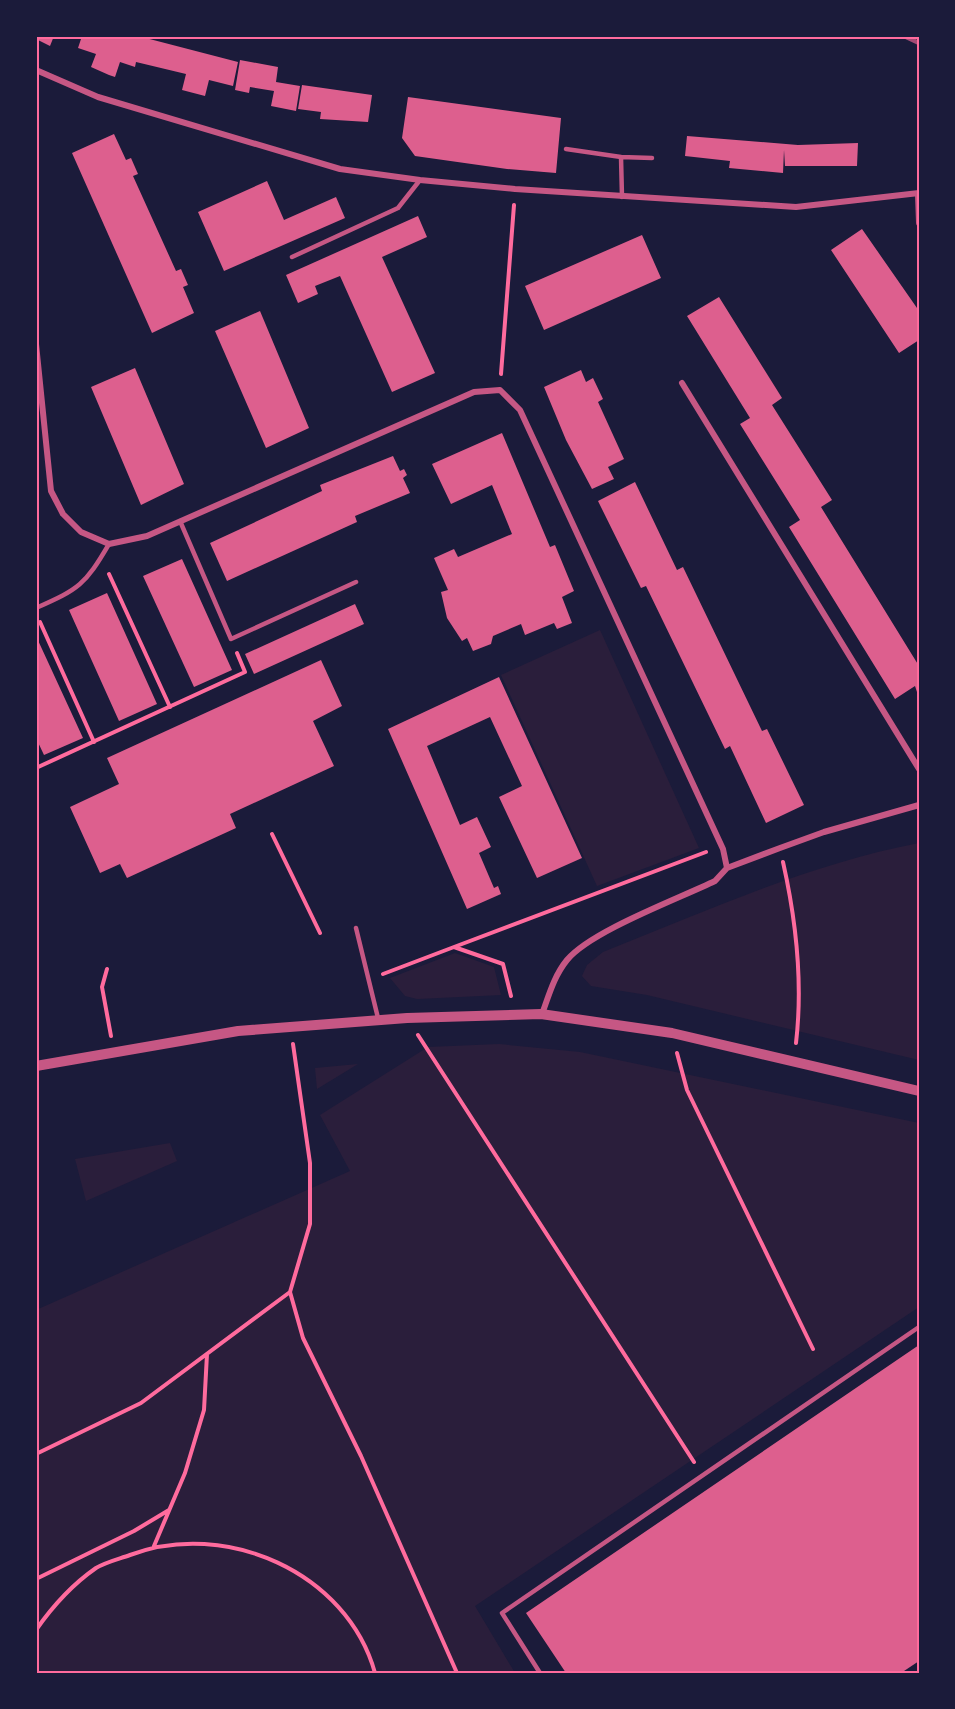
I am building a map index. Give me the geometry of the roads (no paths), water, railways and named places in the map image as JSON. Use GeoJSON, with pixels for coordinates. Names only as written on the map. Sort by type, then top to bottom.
{"type":"FeatureCollection","features":[{"type":"Feature","properties":{"kind":"street"},"geometry":{"type":"LineString","coordinates":[[36,69],[98,97],[340,169],[420,180],[515,189],[796,207],[918,194],[919,223]]}},
{"type":"Feature","properties":{"kind":"street"},"geometry":{"type":"LineString","coordinates":[[36,344],[51,491],[63,514],[81,532],[109,543],[147,536],[474,392],[500,390],[519,410],[722,846],[727,868]]}},
{"type":"Feature","properties":{"kind":"street"},"geometry":{"type":"LineString","coordinates":[[682,383],[919,768]]}},
{"type":"Feature","properties":{"kind":"street"},"geometry":{"type":"LineString","coordinates":[[542,1014],[555,978],[568,958],[587,941],[715,881],[727,868],[824,832],[919,805]]}},
{"type":"Feature","properties":{"kind":"street"},"geometry":{"type":"LineString","coordinates":[[36,1066],[238,1031],[378,1019],[542,1014],[672,1033],[919,1091]]}},
{"type":"Feature","properties":{"kind":"lane"},"geometry":{"type":"LineString","coordinates":[[566,149],[621,157],[652,158]]}},
{"type":"Feature","properties":{"kind":"lane"},"geometry":{"type":"LineString","coordinates":[[621,157],[622,197]]}},
{"type":"Feature","properties":{"kind":"lane"},"geometry":{"type":"LineString","coordinates":[[292,256],[398,208],[420,180]]}},
{"type":"Feature","properties":{"kind":"lane"},"geometry":{"type":"LineString","coordinates":[[180,522],[231,639],[356,582]]}},
{"type":"Feature","properties":{"kind":"lane"},"geometry":{"type":"LineString","coordinates":[[36,608],[75,591],[94,570],[109,543]]}},
{"type":"Feature","properties":{"kind":"lane"},"geometry":{"type":"LineString","coordinates":[[356,928],[378,1019]]}},
{"type":"Feature","properties":{"kind":"lane"},"geometry":{"type":"LineString","coordinates":[[540,1673],[502,1613],[919,1327]]}},
{"type":"Feature","properties":{"kind":"railway"},"geometry":{"type":"LineString","coordinates":[[904,36],[919,43]]}}]}
